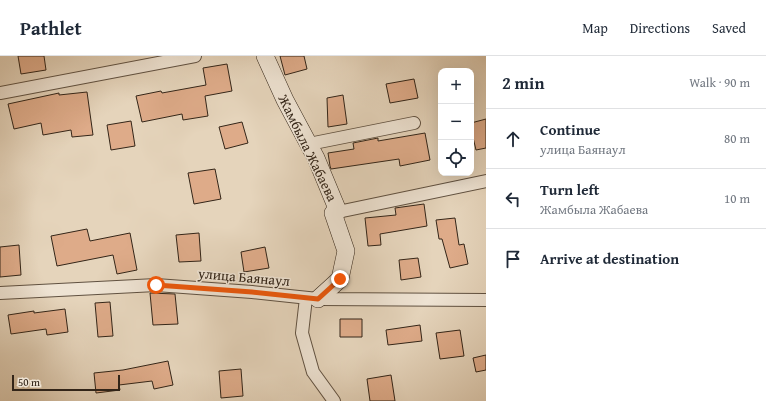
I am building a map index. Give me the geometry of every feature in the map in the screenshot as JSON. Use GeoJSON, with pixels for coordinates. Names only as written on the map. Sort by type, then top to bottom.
{"type":"FeatureCollection","features":[{"type":"Feature","properties":{"kind":"street"},"geometry":{"type":"LineString","coordinates":[[0,93],[196,56]]}},
{"type":"Feature","properties":{"kind":"street","name":"Жамбыла Жабаева"},"geometry":{"type":"LineString","coordinates":[[265,56],[285,100],[316,158],[338,211],[334,213],[346,251],[340,279],[312,298]]}},
{"type":"Feature","properties":{"kind":"street"},"geometry":{"type":"LineString","coordinates":[[309,144],[414,123]]}},
{"type":"Feature","properties":{"kind":"street"},"geometry":{"type":"LineString","coordinates":[[334,213],[486,181]]}},
{"type":"Feature","properties":{"kind":"street","name":"улица Баянаул"},"geometry":{"type":"LineString","coordinates":[[0,293],[156,285],[312,298],[486,300]]}},
{"type":"Feature","properties":{"kind":"street"},"geometry":{"type":"LineString","coordinates":[[312,298],[302,333],[313,372],[334,401]]}},
{"type":"Feature","properties":{"kind":"building"},"geometry":{"type":"Polygon","coordinates":[[[18,56],[44,56],[46,70],[21,74],[18,56]]]}},
{"type":"Feature","properties":{"kind":"building"},"geometry":{"type":"Polygon","coordinates":[[[280,56],[304,56],[307,69],[285,75],[280,56]]]}},
{"type":"Feature","properties":{"kind":"building"},"geometry":{"type":"Polygon","coordinates":[[[227,64],[232,91],[205,96],[208,116],[183,120],[182,114],[142,122],[136,96],[206,85],[203,68],[227,64]]]}},
{"type":"Feature","properties":{"kind":"building"},"geometry":{"type":"Polygon","coordinates":[[[414,79],[418,98],[390,103],[386,84],[414,79]]]}},
{"type":"Feature","properties":{"kind":"building"},"geometry":{"type":"Polygon","coordinates":[[[87,92],[93,135],[72,137],[71,130],[43,135],[41,123],[14,129],[8,104],[59,93],[59,95],[87,92]]]}},
{"type":"Feature","properties":{"kind":"building"},"geometry":{"type":"Polygon","coordinates":[[[343,95],[347,124],[328,127],[327,98],[343,95]]]}},
{"type":"Feature","properties":{"kind":"building"},"geometry":{"type":"Polygon","coordinates":[[[486,119],[486,148],[476,150],[474,142],[474,122],[486,119]]]}},
{"type":"Feature","properties":{"kind":"building"},"geometry":{"type":"Polygon","coordinates":[[[131,121],[135,146],[111,150],[107,125],[131,121]]]}},
{"type":"Feature","properties":{"kind":"building"},"geometry":{"type":"Polygon","coordinates":[[[242,122],[248,143],[225,149],[219,127],[242,122]]]}},
{"type":"Feature","properties":{"kind":"building"},"geometry":{"type":"Polygon","coordinates":[[[425,133],[430,160],[400,166],[399,159],[331,169],[328,153],[354,149],[353,143],[378,138],[378,141],[425,133]]]}},
{"type":"Feature","properties":{"kind":"building"},"geometry":{"type":"Polygon","coordinates":[[[215,169],[221,199],[194,204],[188,173],[215,169]]]}},
{"type":"Feature","properties":{"kind":"building"},"geometry":{"type":"Polygon","coordinates":[[[424,204],[427,226],[380,234],[381,245],[368,246],[365,218],[396,215],[395,208],[424,204]]]}},
{"type":"Feature","properties":{"kind":"building"},"geometry":{"type":"Polygon","coordinates":[[[455,218],[459,245],[464,244],[468,264],[450,268],[442,239],[439,239],[436,220],[455,218]]]}},
{"type":"Feature","properties":{"kind":"building"},"geometry":{"type":"Polygon","coordinates":[[[87,229],[90,241],[130,233],[137,270],[117,274],[113,255],[57,266],[51,236],[87,229]]]}},
{"type":"Feature","properties":{"kind":"building"},"geometry":{"type":"Polygon","coordinates":[[[199,233],[201,261],[179,262],[176,235],[199,233]]]}},
{"type":"Feature","properties":{"kind":"building"},"geometry":{"type":"Polygon","coordinates":[[[19,245],[21,275],[0,277],[0,247],[19,245]]]}},
{"type":"Feature","properties":{"kind":"building"},"geometry":{"type":"Polygon","coordinates":[[[265,247],[269,268],[244,272],[241,252],[265,247]]]}},
{"type":"Feature","properties":{"kind":"building"},"geometry":{"type":"Polygon","coordinates":[[[418,258],[421,277],[401,280],[399,260],[418,258]]]}},
{"type":"Feature","properties":{"kind":"building"},"geometry":{"type":"Polygon","coordinates":[[[150,293],[175,294],[178,324],[153,325],[150,293]]]}},
{"type":"Feature","properties":{"kind":"building"},"geometry":{"type":"Polygon","coordinates":[[[110,302],[113,336],[98,337],[95,303],[110,302]]]}},
{"type":"Feature","properties":{"kind":"building"},"geometry":{"type":"Polygon","coordinates":[[[65,309],[68,332],[47,335],[46,329],[11,334],[8,315],[34,311],[34,313],[65,309]]]}},
{"type":"Feature","properties":{"kind":"building"},"geometry":{"type":"Polygon","coordinates":[[[340,319],[362,319],[362,337],[340,337],[340,319]]]}},
{"type":"Feature","properties":{"kind":"building"},"geometry":{"type":"Polygon","coordinates":[[[420,325],[422,341],[388,345],[386,330],[420,325]]]}},
{"type":"Feature","properties":{"kind":"building"},"geometry":{"type":"Polygon","coordinates":[[[460,330],[464,356],[440,359],[436,333],[460,330]]]}},
{"type":"Feature","properties":{"kind":"building"},"geometry":{"type":"Polygon","coordinates":[[[486,355],[486,370],[476,372],[473,358],[486,355]]]}},
{"type":"Feature","properties":{"kind":"building"},"geometry":{"type":"Polygon","coordinates":[[[168,361],[173,385],[154,389],[152,381],[119,385],[120,390],[96,393],[94,373],[123,370],[168,361]]]}},
{"type":"Feature","properties":{"kind":"building"},"geometry":{"type":"Polygon","coordinates":[[[241,369],[243,396],[221,398],[219,371],[241,369]]]}},
{"type":"Feature","properties":{"kind":"building"},"geometry":{"type":"Polygon","coordinates":[[[391,375],[395,401],[370,401],[367,379],[391,375]]]}},
{"type":"Feature","properties":{"kind":"route"},"geometry":{"type":"LineString","coordinates":[[156,285],[252,292],[318,299],[340,279]]}}]}
